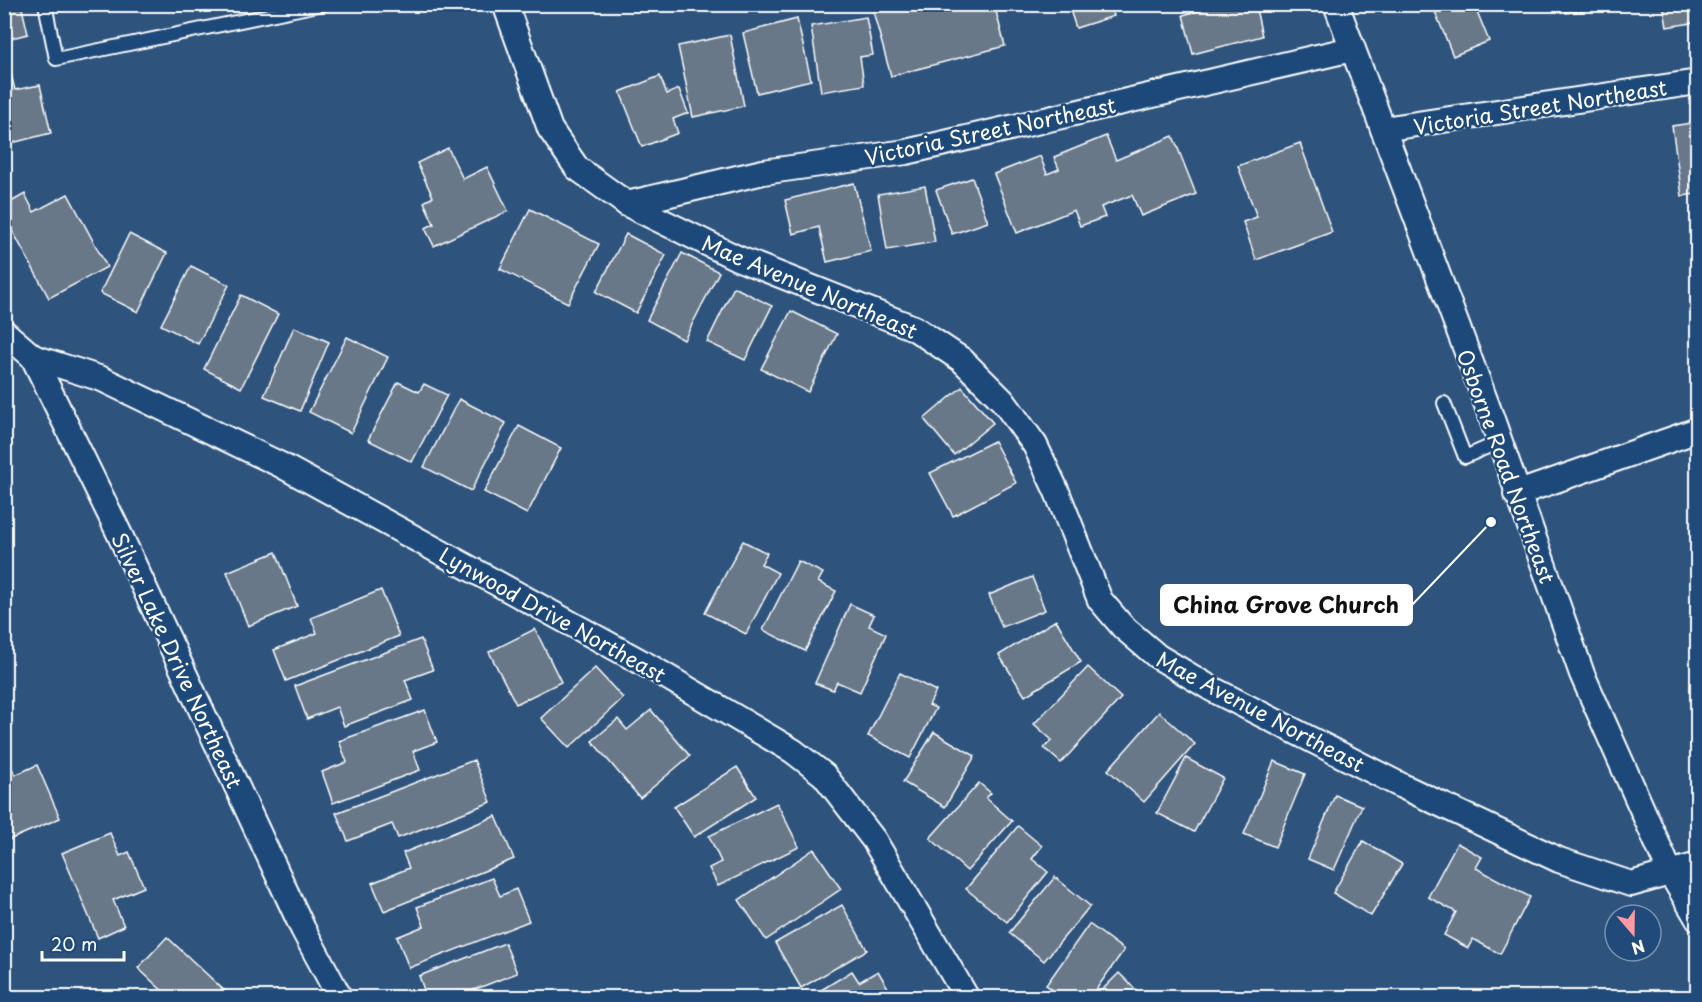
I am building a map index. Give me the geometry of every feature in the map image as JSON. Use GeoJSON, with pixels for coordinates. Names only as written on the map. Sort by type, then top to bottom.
{"type":"FeatureCollection","features":[{"type":"Feature","properties":{"kind":"street","name":"Mae Avenue Northeast"},"geometry":{"type":"LineString","coordinates":[[506,4],[550,129],[577,168],[627,204],[738,258],[914,328],[962,360],[1003,401],[1035,445],[1057,492],[1100,600],[1123,627],[1157,656],[1212,689],[1402,786],[1559,860],[1606,878],[1631,884],[1698,865]]}},
{"type":"Feature","properties":{"kind":"street","name":"Osborne Road Northeast"},"geometry":{"type":"LineString","coordinates":[[1336,4],[1499,442],[1582,674],[1670,872],[1698,919]]}},
{"type":"Feature","properties":{"kind":"street","name":"Victoria Street Northeast"},"geometry":{"type":"LineString","coordinates":[[627,204],[763,172],[906,152],[1352,49]]}},
{"type":"Feature","properties":{"kind":"street","name":"Victoria Street Northeast"},"geometry":{"type":"LineString","coordinates":[[1383,129],[1698,82]]}},
{"type":"Feature","properties":{"kind":"street","name":"Silver Lake Drive Northeast"},"geometry":{"type":"LineString","coordinates":[[4,332],[33,357],[119,533],[303,929],[340,998]]}},
{"type":"Feature","properties":{"kind":"street","name":"Lynwood Drive Northeast"},"geometry":{"type":"LineString","coordinates":[[33,357],[102,378],[281,465],[642,663],[793,751],[825,775],[874,840],[967,998]]}},
{"type":"Feature","properties":{"kind":"street"},"geometry":{"type":"LineString","coordinates":[[1516,494],[1698,430]]}},
{"type":"Feature","properties":{"kind":"lane"},"geometry":{"type":"LineString","coordinates":[[45,4],[56,59],[323,4]]}},
{"type":"Feature","properties":{"kind":"lane"},"geometry":{"type":"LineString","coordinates":[[1444,403],[1465,457],[1499,442]]}},
{"type":"Feature","properties":{"kind":"building"},"geometry":{"type":"Polygon","coordinates":[[[4,4],[21,4],[28,34],[4,40],[4,4]]]}},
{"type":"Feature","properties":{"kind":"building"},"geometry":{"type":"Polygon","coordinates":[[[871,4],[994,4],[1005,46],[891,76],[871,4]]]}},
{"type":"Feature","properties":{"kind":"building"},"geometry":{"type":"Polygon","coordinates":[[[1068,4],[1110,4],[1114,16],[1076,28],[1068,4]]]}},
{"type":"Feature","properties":{"kind":"building"},"geometry":{"type":"Polygon","coordinates":[[[1222,4],[1255,4],[1262,36],[1193,54],[1183,15],[1222,4]]]}},
{"type":"Feature","properties":{"kind":"building"},"geometry":{"type":"Polygon","coordinates":[[[1432,4],[1474,4],[1489,41],[1453,56],[1432,4]]]}},
{"type":"Feature","properties":{"kind":"building"},"geometry":{"type":"Polygon","coordinates":[[[1565,4],[1634,4],[1566,13],[1565,4]]]}},
{"type":"Feature","properties":{"kind":"building"},"geometry":{"type":"Polygon","coordinates":[[[1663,4],[1698,4],[1698,22],[1667,27],[1663,4]]]}},
{"type":"Feature","properties":{"kind":"building"},"geometry":{"type":"Polygon","coordinates":[[[866,17],[873,55],[860,57],[864,85],[821,92],[811,26],[866,17]]]}},
{"type":"Feature","properties":{"kind":"building"},"geometry":{"type":"Polygon","coordinates":[[[797,19],[811,80],[757,93],[743,33],[797,19]]]}},
{"type":"Feature","properties":{"kind":"building"},"geometry":{"type":"Polygon","coordinates":[[[730,35],[744,106],[693,117],[678,46],[730,35]]]}},
{"type":"Feature","properties":{"kind":"building"},"geometry":{"type":"Polygon","coordinates":[[[4,47],[15,90],[40,85],[51,133],[4,145],[4,47]]]}},
{"type":"Feature","properties":{"kind":"building"},"geometry":{"type":"Polygon","coordinates":[[[660,76],[667,94],[679,89],[688,113],[673,119],[678,133],[642,147],[620,92],[660,76]]]}},
{"type":"Feature","properties":{"kind":"building"},"geometry":{"type":"Polygon","coordinates":[[[1698,122],[1698,191],[1696,194],[1682,196],[1672,126],[1698,122]]]}},
{"type":"Feature","properties":{"kind":"building"},"geometry":{"type":"Polygon","coordinates":[[[1106,136],[1116,160],[1173,136],[1196,194],[1141,216],[1132,195],[1101,207],[1105,217],[1080,226],[1074,210],[1017,233],[994,174],[1040,156],[1047,174],[1059,169],[1054,157],[1106,136]]]}},
{"type":"Feature","properties":{"kind":"building"},"geometry":{"type":"Polygon","coordinates":[[[1300,143],[1332,232],[1256,260],[1243,222],[1257,217],[1238,166],[1300,143]]]}},
{"type":"Feature","properties":{"kind":"building"},"geometry":{"type":"Polygon","coordinates":[[[448,148],[463,179],[487,167],[508,211],[434,246],[425,228],[434,224],[424,202],[433,197],[417,163],[448,148]]]}},
{"type":"Feature","properties":{"kind":"building"},"geometry":{"type":"Polygon","coordinates":[[[972,178],[988,222],[952,234],[936,190],[972,178]]]}},
{"type":"Feature","properties":{"kind":"building"},"geometry":{"type":"Polygon","coordinates":[[[854,183],[871,251],[827,262],[819,227],[793,234],[785,200],[854,183]]]}},
{"type":"Feature","properties":{"kind":"building"},"geometry":{"type":"Polygon","coordinates":[[[925,186],[935,242],[887,250],[878,194],[925,186]]]}},
{"type":"Feature","properties":{"kind":"building"},"geometry":{"type":"Polygon","coordinates":[[[25,194],[34,212],[68,194],[107,267],[49,298],[4,215],[4,206],[25,194]]]}},
{"type":"Feature","properties":{"kind":"building"},"geometry":{"type":"Polygon","coordinates":[[[530,209],[599,244],[568,303],[500,269],[530,209]]]}},
{"type":"Feature","properties":{"kind":"building"},"geometry":{"type":"Polygon","coordinates":[[[129,234],[167,253],[138,312],[100,293],[129,234]]]}},
{"type":"Feature","properties":{"kind":"building"},"geometry":{"type":"Polygon","coordinates":[[[626,234],[666,255],[636,313],[596,292],[626,234]]]}},
{"type":"Feature","properties":{"kind":"building"},"geometry":{"type":"Polygon","coordinates":[[[682,253],[719,272],[684,340],[647,320],[682,253]]]}},
{"type":"Feature","properties":{"kind":"building"},"geometry":{"type":"Polygon","coordinates":[[[191,266],[229,285],[198,344],[161,325],[191,266]]]}},
{"type":"Feature","properties":{"kind":"building"},"geometry":{"type":"Polygon","coordinates":[[[734,287],[772,306],[745,360],[707,342],[734,287]]]}},
{"type":"Feature","properties":{"kind":"building"},"geometry":{"type":"Polygon","coordinates":[[[241,295],[278,314],[241,388],[204,369],[241,295]]]}},
{"type":"Feature","properties":{"kind":"building"},"geometry":{"type":"Polygon","coordinates":[[[791,311],[837,334],[808,392],[761,369],[791,311]]]}},
{"type":"Feature","properties":{"kind":"building"},"geometry":{"type":"Polygon","coordinates":[[[294,327],[329,342],[300,411],[264,396],[294,327]]]}},
{"type":"Feature","properties":{"kind":"building"},"geometry":{"type":"Polygon","coordinates":[[[347,337],[388,357],[351,433],[309,412],[347,337]]]}},
{"type":"Feature","properties":{"kind":"building"},"geometry":{"type":"Polygon","coordinates":[[[398,382],[419,392],[424,384],[447,395],[412,462],[368,440],[398,382]]]}},
{"type":"Feature","properties":{"kind":"building"},"geometry":{"type":"Polygon","coordinates":[[[962,387],[993,423],[954,455],[924,419],[962,387]]]}},
{"type":"Feature","properties":{"kind":"building"},"geometry":{"type":"Polygon","coordinates":[[[459,399],[506,423],[471,491],[424,467],[459,399]]]}},
{"type":"Feature","properties":{"kind":"building"},"geometry":{"type":"Polygon","coordinates":[[[519,426],[561,448],[527,514],[484,492],[519,426]]]}},
{"type":"Feature","properties":{"kind":"building"},"geometry":{"type":"Polygon","coordinates":[[[994,441],[1016,483],[953,516],[930,473],[994,441]]]}},
{"type":"Feature","properties":{"kind":"building"},"geometry":{"type":"Polygon","coordinates":[[[743,541],[767,553],[761,564],[778,573],[746,634],[705,613],[743,541]]]}},
{"type":"Feature","properties":{"kind":"building"},"geometry":{"type":"Polygon","coordinates":[[[276,552],[297,606],[248,626],[227,572],[276,552]]]}},
{"type":"Feature","properties":{"kind":"building"},"geometry":{"type":"Polygon","coordinates":[[[798,561],[823,573],[818,582],[836,591],[805,651],[763,630],[798,561]]]}},
{"type":"Feature","properties":{"kind":"building"},"geometry":{"type":"Polygon","coordinates":[[[1032,577],[1045,610],[1002,627],[989,595],[1032,577]]]}},
{"type":"Feature","properties":{"kind":"building"},"geometry":{"type":"Polygon","coordinates":[[[381,590],[399,636],[286,681],[274,650],[317,633],[311,618],[381,590]]]}},
{"type":"Feature","properties":{"kind":"building"},"geometry":{"type":"Polygon","coordinates":[[[850,604],[874,615],[869,626],[886,634],[860,692],[837,682],[833,690],[815,683],[850,604]]]}},
{"type":"Feature","properties":{"kind":"building"},"geometry":{"type":"Polygon","coordinates":[[[1056,620],[1081,662],[1025,696],[999,655],[1056,620]]]}},
{"type":"Feature","properties":{"kind":"building"},"geometry":{"type":"Polygon","coordinates":[[[535,629],[561,682],[516,704],[489,652],[535,629]]]}},
{"type":"Feature","properties":{"kind":"building"},"geometry":{"type":"Polygon","coordinates":[[[421,639],[433,670],[405,680],[413,700],[344,726],[337,707],[307,719],[295,686],[421,639]]]}},
{"type":"Feature","properties":{"kind":"building"},"geometry":{"type":"Polygon","coordinates":[[[1088,667],[1121,698],[1061,763],[1044,748],[1052,740],[1034,724],[1088,667]]]}},
{"type":"Feature","properties":{"kind":"building"},"geometry":{"type":"Polygon","coordinates":[[[595,668],[623,698],[569,748],[541,718],[595,668]]]}},
{"type":"Feature","properties":{"kind":"building"},"geometry":{"type":"Polygon","coordinates":[[[900,673],[936,691],[929,705],[936,708],[910,758],[868,736],[900,673]]]}},
{"type":"Feature","properties":{"kind":"building"},"geometry":{"type":"Polygon","coordinates":[[[425,710],[437,742],[413,751],[420,770],[333,803],[322,772],[347,762],[339,741],[425,710]]]}},
{"type":"Feature","properties":{"kind":"building"},"geometry":{"type":"Polygon","coordinates":[[[651,710],[690,756],[640,798],[592,741],[618,719],[627,730],[651,710]]]}},
{"type":"Feature","properties":{"kind":"building"},"geometry":{"type":"Polygon","coordinates":[[[1159,712],[1195,744],[1144,802],[1108,770],[1159,712]]]}},
{"type":"Feature","properties":{"kind":"building"},"geometry":{"type":"Polygon","coordinates":[[[934,732],[975,756],[945,807],[903,782],[934,732]]]}},
{"type":"Feature","properties":{"kind":"building"},"geometry":{"type":"Polygon","coordinates":[[[4,750],[15,775],[37,765],[60,818],[4,842],[4,750]]]}},
{"type":"Feature","properties":{"kind":"building"},"geometry":{"type":"Polygon","coordinates":[[[1186,758],[1223,778],[1194,832],[1157,813],[1186,758]]]}},
{"type":"Feature","properties":{"kind":"building"},"geometry":{"type":"Polygon","coordinates":[[[474,760],[491,802],[398,838],[392,824],[348,841],[336,813],[474,760]]]}},
{"type":"Feature","properties":{"kind":"building"},"geometry":{"type":"Polygon","coordinates":[[[1274,761],[1305,774],[1275,847],[1244,834],[1274,761]]]}},
{"type":"Feature","properties":{"kind":"building"},"geometry":{"type":"Polygon","coordinates":[[[737,767],[756,797],[694,837],[674,807],[737,767]]]}},
{"type":"Feature","properties":{"kind":"building"},"geometry":{"type":"Polygon","coordinates":[[[979,783],[991,793],[986,798],[1012,821],[967,871],[930,838],[979,783]]]}},
{"type":"Feature","properties":{"kind":"building"},"geometry":{"type":"Polygon","coordinates":[[[1335,795],[1362,806],[1334,870],[1308,859],[1335,795]]]}},
{"type":"Feature","properties":{"kind":"building"},"geometry":{"type":"Polygon","coordinates":[[[777,803],[799,847],[718,886],[709,868],[721,862],[709,836],[777,803]]]}},
{"type":"Feature","properties":{"kind":"building"},"geometry":{"type":"Polygon","coordinates":[[[496,816],[514,859],[384,911],[372,883],[409,868],[403,853],[496,816]]]}},
{"type":"Feature","properties":{"kind":"building"},"geometry":{"type":"Polygon","coordinates":[[[1018,826],[1042,846],[1032,859],[1048,872],[1007,922],[966,889],[1018,826]]]}},
{"type":"Feature","properties":{"kind":"building"},"geometry":{"type":"Polygon","coordinates":[[[110,833],[120,856],[129,852],[144,887],[113,900],[124,926],[98,938],[62,853],[110,833]]]}},
{"type":"Feature","properties":{"kind":"building"},"geometry":{"type":"Polygon","coordinates":[[[1363,841],[1402,864],[1371,916],[1333,893],[1363,841]]]}},
{"type":"Feature","properties":{"kind":"building"},"geometry":{"type":"Polygon","coordinates":[[[1457,843],[1482,857],[1476,868],[1530,897],[1500,954],[1473,939],[1468,948],[1444,935],[1456,912],[1428,897],[1457,843]]]}},
{"type":"Feature","properties":{"kind":"building"},"geometry":{"type":"Polygon","coordinates":[[[814,849],[841,889],[766,940],[739,900],[814,849]]]}},
{"type":"Feature","properties":{"kind":"building"},"geometry":{"type":"Polygon","coordinates":[[[1055,877],[1090,906],[1044,961],[1009,933],[1055,877]]]}},
{"type":"Feature","properties":{"kind":"building"},"geometry":{"type":"Polygon","coordinates":[[[492,878],[500,896],[516,889],[529,921],[409,968],[397,937],[424,926],[417,907],[492,878]]]}},
{"type":"Feature","properties":{"kind":"building"},"geometry":{"type":"Polygon","coordinates":[[[842,905],[867,950],[801,988],[775,943],[842,905]]]}},
{"type":"Feature","properties":{"kind":"building"},"geometry":{"type":"Polygon","coordinates":[[[1089,924],[1124,950],[1090,998],[1064,998],[1046,985],[1089,924]]]}},
{"type":"Feature","properties":{"kind":"building"},"geometry":{"type":"Polygon","coordinates":[[[167,937],[228,994],[224,998],[170,998],[138,968],[167,937]]]}},
{"type":"Feature","properties":{"kind":"building"},"geometry":{"type":"Polygon","coordinates":[[[505,943],[517,973],[463,994],[464,998],[427,998],[419,976],[505,943]]]}},
{"type":"Feature","properties":{"kind":"building"},"geometry":{"type":"Polygon","coordinates":[[[852,971],[859,982],[878,971],[894,998],[808,998],[852,971]]]}},
{"type":"Feature","properties":{"kind":"building"},"geometry":{"type":"Polygon","coordinates":[[[1119,973],[1144,998],[1094,998],[1119,973]]]}},
{"type":"Feature","properties":{"kind":"place","name":"China Grove Church"},"geometry":{"type":"Point","coordinates":[1491,522]}}]}
